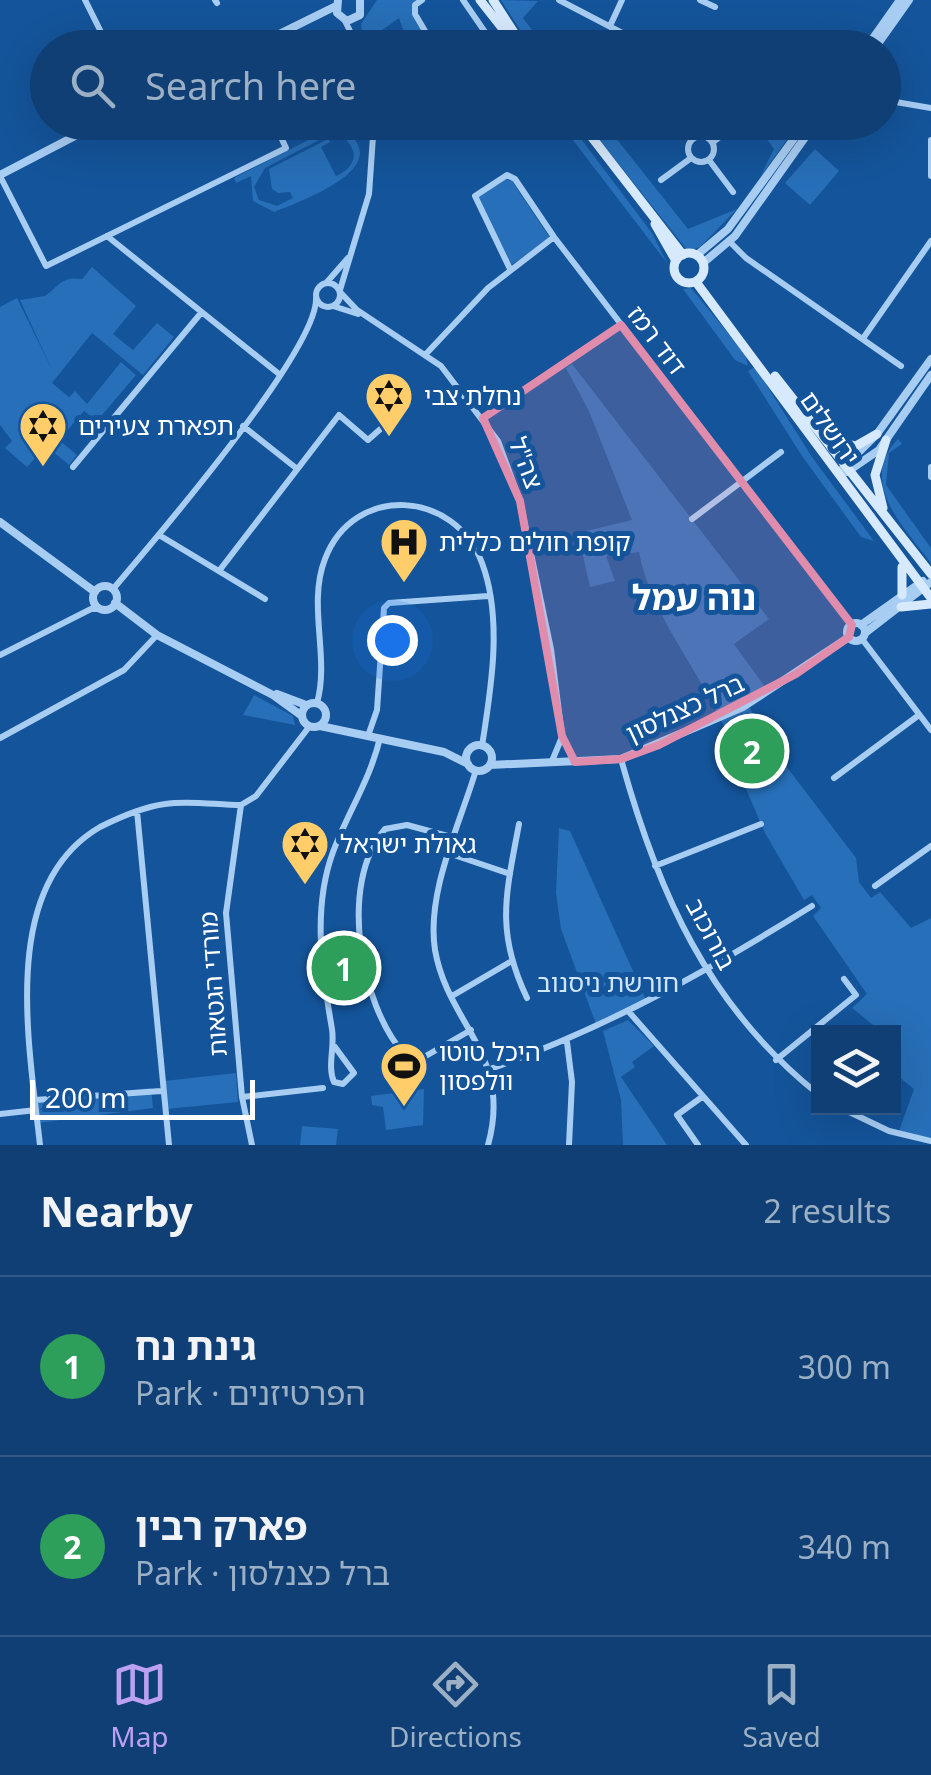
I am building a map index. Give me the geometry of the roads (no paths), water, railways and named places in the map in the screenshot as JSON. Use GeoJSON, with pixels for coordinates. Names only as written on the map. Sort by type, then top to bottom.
{"type":"FeatureCollection","features":[{"type":"Feature","properties":{"kind":"main road"},"geometry":{"type":"LineString","coordinates":[[480,0],[506,30]]}},
{"type":"Feature","properties":{"kind":"main road"},"geometry":{"type":"LineString","coordinates":[[492,0],[510,30]]}},
{"type":"Feature","properties":{"kind":"main road"},"geometry":{"type":"LineString","coordinates":[[594,140],[680,258],[677,277],[698,281],[700,259],[680,258]]}},
{"type":"Feature","properties":{"kind":"main road","name":"ירושלים"},"geometry":{"type":"LineString","coordinates":[[698,281],[821,438],[884,511],[928,587]]}},
{"type":"Feature","properties":{"kind":"main road","name":"ירושלים"},"geometry":{"type":"LineString","coordinates":[[698,281],[892,547],[928,587]]}},
{"type":"Feature","properties":{"kind":"main road"},"geometry":{"type":"LineString","coordinates":[[821,438],[856,446],[882,437],[875,475],[884,511]]}},
{"type":"Feature","properties":{"kind":"main road"},"geometry":{"type":"LineString","coordinates":[[892,547],[905,574],[902,595]]}},
{"type":"Feature","properties":{"kind":"main road"},"geometry":{"type":"LineString","coordinates":[[901,607],[928,587]]}},
{"type":"Feature","properties":{"kind":"street"},"geometry":{"type":"LineString","coordinates":[[85,0],[100,30]]}},
{"type":"Feature","properties":{"kind":"street"},"geometry":{"type":"LineString","coordinates":[[463,0],[484,30]]}},
{"type":"Feature","properties":{"kind":"street"},"geometry":{"type":"LineString","coordinates":[[559,0],[617,30]]}},
{"type":"Feature","properties":{"kind":"street"},"geometry":{"type":"LineString","coordinates":[[610,26],[622,0]]}},
{"type":"Feature","properties":{"kind":"street"},"geometry":{"type":"LineString","coordinates":[[700,0],[715,7]]}},
{"type":"Feature","properties":{"kind":"street"},"geometry":{"type":"LineString","coordinates":[[879,30],[900,0]]}},
{"type":"Feature","properties":{"kind":"street"},"geometry":{"type":"LineString","coordinates":[[888,30],[909,0]]}},
{"type":"Feature","properties":{"kind":"street"},"geometry":{"type":"LineString","coordinates":[[358,30],[363,2]]}},
{"type":"Feature","properties":{"kind":"street"},"geometry":{"type":"LineString","coordinates":[[418,2],[415,14],[424,30]]}},
{"type":"Feature","properties":{"kind":"street"},"geometry":{"type":"LineString","coordinates":[[284,30],[337,3],[349,30]]}},
{"type":"Feature","properties":{"kind":"street"},"geometry":{"type":"LineString","coordinates":[[303,20],[323,16],[358,18]]}},
{"type":"Feature","properties":{"kind":"street"},"geometry":{"type":"LineString","coordinates":[[901,103],[931,108]]}},
{"type":"Feature","properties":{"kind":"street"},"geometry":{"type":"LineString","coordinates":[[68,140],[0,176],[46,266],[286,148],[282,140]]}},
{"type":"Feature","properties":{"kind":"street"},"geometry":{"type":"LineString","coordinates":[[304,334],[332,307],[340,291],[369,194],[373,140]]}},
{"type":"Feature","properties":{"kind":"street"},"geometry":{"type":"LineString","coordinates":[[691,140],[688,149],[691,158]]}},
{"type":"Feature","properties":{"kind":"street"},"geometry":{"type":"LineString","coordinates":[[709,140],[714,152],[709,160]]}},
{"type":"Feature","properties":{"kind":"street"},"geometry":{"type":"LineString","coordinates":[[700,259],[728,229],[793,140]]}},
{"type":"Feature","properties":{"kind":"street"},"geometry":{"type":"LineString","coordinates":[[700,259],[730,242],[803,140]]}},
{"type":"Feature","properties":{"kind":"street"},"geometry":{"type":"LineString","coordinates":[[931,140],[931,176]]}},
{"type":"Feature","properties":{"kind":"street"},"geometry":{"type":"LineString","coordinates":[[661,180],[691,158],[709,160],[733,192]]}},
{"type":"Feature","properties":{"kind":"street","name":"דוד רמז"},"geometry":{"type":"LineString","coordinates":[[510,270],[476,201],[477,191],[502,176],[512,176],[621,326],[860,630]]}},
{"type":"Feature","properties":{"kind":"street"},"geometry":{"type":"LineString","coordinates":[[107,236],[279,374]]}},
{"type":"Feature","properties":{"kind":"street"},"geometry":{"type":"LineString","coordinates":[[425,354],[510,270],[554,238]]}},
{"type":"Feature","properties":{"kind":"street"},"geometry":{"type":"LineString","coordinates":[[864,337],[931,241]]}},
{"type":"Feature","properties":{"kind":"street"},"geometry":{"type":"LineString","coordinates":[[730,242],[746,258],[901,366]]}},
{"type":"Feature","properties":{"kind":"street"},"geometry":{"type":"LineString","coordinates":[[309,726],[302,716],[273,695],[156,634],[115,604],[113,589],[159,535],[279,374],[315,314],[319,286],[349,257]]}},
{"type":"Feature","properties":{"kind":"street","name":"צה\"ל"},"geometry":{"type":"LineString","coordinates":[[326,282],[368,318],[425,354],[458,384],[498,441],[520,501],[551,648],[562,736],[575,762]]}},
{"type":"Feature","properties":{"kind":"street","name":"צה\"ל"},"geometry":{"type":"LineString","coordinates":[[316,298],[368,318]]}},
{"type":"Feature","properties":{"kind":"street"},"geometry":{"type":"LineString","coordinates":[[72,467],[201,313]]}},
{"type":"Feature","properties":{"kind":"street"},"geometry":{"type":"LineString","coordinates":[[483,418],[621,326]]}},
{"type":"Feature","properties":{"kind":"street"},"geometry":{"type":"LineString","coordinates":[[882,437],[931,359]]}},
{"type":"Feature","properties":{"kind":"street"},"geometry":{"type":"LineString","coordinates":[[838,475],[882,437],[927,388],[931,375]]}},
{"type":"Feature","properties":{"kind":"street"},"geometry":{"type":"LineString","coordinates":[[219,571],[339,416],[368,440],[394,417]]}},
{"type":"Feature","properties":{"kind":"street"},"geometry":{"type":"LineString","coordinates":[[242,426],[296,468]]}},
{"type":"Feature","properties":{"kind":"street"},"geometry":{"type":"LineString","coordinates":[[692,519],[781,452]]}},
{"type":"Feature","properties":{"kind":"street"},"geometry":{"type":"LineString","coordinates":[[931,467],[931,476]]}},
{"type":"Feature","properties":{"kind":"street"},"geometry":{"type":"LineString","coordinates":[[302,716],[312,704],[318,585],[334,542],[364,514],[410,502],[448,518],[481,561],[488,596],[493,644],[482,746],[444,752]]}},
{"type":"Feature","properties":{"kind":"street"},"geometry":{"type":"LineString","coordinates":[[0,522],[95,592]]}},
{"type":"Feature","properties":{"kind":"street"},"geometry":{"type":"LineString","coordinates":[[159,535],[265,598]]}},
{"type":"Feature","properties":{"kind":"street"},"geometry":{"type":"LineString","coordinates":[[101,609],[93,601],[95,592],[103,586],[113,589]]}},
{"type":"Feature","properties":{"kind":"street"},"geometry":{"type":"LineString","coordinates":[[860,630],[902,595],[928,587]]}},
{"type":"Feature","properties":{"kind":"street"},"geometry":{"type":"LineString","coordinates":[[368,734],[376,710],[384,608],[388,603],[488,596]]}},
{"type":"Feature","properties":{"kind":"street"},"geometry":{"type":"LineString","coordinates":[[0,655],[92,610],[115,604]]}},
{"type":"Feature","properties":{"kind":"street"},"geometry":{"type":"LineString","coordinates":[[860,630],[901,607]]}},
{"type":"Feature","properties":{"kind":"street"},"geometry":{"type":"LineString","coordinates":[[860,630],[931,730]]}},
{"type":"Feature","properties":{"kind":"street","name":"ברל כצנלסון"},"geometry":{"type":"LineString","coordinates":[[472,767],[620,760],[743,707],[860,630]]}},
{"type":"Feature","properties":{"kind":"street"},"geometry":{"type":"LineString","coordinates":[[0,738],[124,670],[156,634]]}},
{"type":"Feature","properties":{"kind":"street"},"geometry":{"type":"LineString","coordinates":[[273,695],[312,704],[350,728]]}},
{"type":"Feature","properties":{"kind":"street"},"geometry":{"type":"LineString","coordinates":[[320,726],[326,712]]}},
{"type":"Feature","properties":{"kind":"street"},"geometry":{"type":"LineString","coordinates":[[834,778],[919,715]]}},
{"type":"Feature","properties":{"kind":"street"},"geometry":{"type":"LineString","coordinates":[[309,726],[350,728],[444,752],[472,767]]}},
{"type":"Feature","properties":{"kind":"street"},"geometry":{"type":"LineString","coordinates":[[40,1145],[20,965],[22,927],[45,870],[62,850],[90,831],[138,811],[168,803],[241,806],[256,796],[309,726]]}},
{"type":"Feature","properties":{"kind":"street","name":"צה\"ל"},"geometry":{"type":"LineString","coordinates":[[552,761],[562,736]]}},
{"type":"Feature","properties":{"kind":"street"},"geometry":{"type":"LineString","coordinates":[[335,1046],[354,1072],[343,1084],[334,1082],[331,1075],[335,1046],[319,936],[324,886],[338,841],[370,779],[381,737]]}},
{"type":"Feature","properties":{"kind":"street","name":"ברל כצנלסון"},"geometry":{"type":"LineString","coordinates":[[482,746],[491,754],[520,762]]}},
{"type":"Feature","properties":{"kind":"street"},"geometry":{"type":"LineString","coordinates":[[470,749],[472,767],[436,908],[434,937],[452,996],[490,1069],[493,1107],[488,1145]]}},
{"type":"Feature","properties":{"kind":"street"},"geometry":{"type":"LineString","coordinates":[[490,765],[491,754]]}},
{"type":"Feature","properties":{"kind":"street","name":"בורוכוב"},"geometry":{"type":"LineString","coordinates":[[620,760],[655,866],[706,973],[776,1060],[811,1088]]}},
{"type":"Feature","properties":{"kind":"street","name":"מורדי הגטאות"},"geometry":{"type":"LineString","coordinates":[[241,806],[226,914],[242,1096],[252,1145]]}},
{"type":"Feature","properties":{"kind":"street"},"geometry":{"type":"LineString","coordinates":[[138,811],[169,1145]]}},
{"type":"Feature","properties":{"kind":"street"},"geometry":{"type":"LineString","coordinates":[[456,838],[408,824],[385,829],[372,847],[366,869],[360,945],[376,1012],[404,1054],[416,1057],[435,1052],[471,1030]]}},
{"type":"Feature","properties":{"kind":"street"},"geometry":{"type":"LineString","coordinates":[[519,824],[504,922],[510,962],[527,998]]}},
{"type":"Feature","properties":{"kind":"street"},"geometry":{"type":"LineString","coordinates":[[655,866],[760,824]]}},
{"type":"Feature","properties":{"kind":"street"},"geometry":{"type":"LineString","coordinates":[[876,886],[931,846]]}},
{"type":"Feature","properties":{"kind":"street"},"geometry":{"type":"LineString","coordinates":[[451,854],[510,874]]}},
{"type":"Feature","properties":{"kind":"street"},"geometry":{"type":"LineString","coordinates":[[490,1069],[567,1042],[629,1012],[706,973],[812,906]]}},
{"type":"Feature","properties":{"kind":"street"},"geometry":{"type":"LineString","coordinates":[[452,996],[510,962]]}},
{"type":"Feature","properties":{"kind":"street"},"geometry":{"type":"LineString","coordinates":[[776,1060],[856,995],[844,978]]}},
{"type":"Feature","properties":{"kind":"street"},"geometry":{"type":"LineString","coordinates":[[629,1012],[746,1145]]}},
{"type":"Feature","properties":{"kind":"street"},"geometry":{"type":"LineString","coordinates":[[567,1042],[573,1117],[569,1145]]}},
{"type":"Feature","properties":{"kind":"street"},"geometry":{"type":"LineString","coordinates":[[242,1096],[323,1088]]}},
{"type":"Feature","properties":{"kind":"street"},"geometry":{"type":"LineString","coordinates":[[35,1100],[161,1091]]}},
{"type":"Feature","properties":{"kind":"street"},"geometry":{"type":"LineString","coordinates":[[698,1145],[676,1115],[702,1097]]}},
{"type":"Feature","properties":{"kind":"street"},"geometry":{"type":"LineString","coordinates":[[0,1114],[36,1110]]}},
{"type":"Feature","properties":{"kind":"street"},"geometry":{"type":"LineString","coordinates":[[856,1115],[889,1131],[931,1141]]}},
{"type":"Feature","properties":{"kind":"place","name":"נחלת צבי"},"geometry":{"type":"Point","coordinates":[389,438]}},
{"type":"Feature","properties":{"kind":"place","name":"תפארת צעירים"},"geometry":{"type":"Point","coordinates":[43,468]}},
{"type":"Feature","properties":{"kind":"place","name":"קופת חולים כללית"},"geometry":{"type":"Point","coordinates":[404,584]}},
{"type":"Feature","properties":{"kind":"place","name":"פארק רבין"},"geometry":{"type":"Point","coordinates":[752,751]}},
{"type":"Feature","properties":{"kind":"place","name":"גאולת ישראל"},"geometry":{"type":"Point","coordinates":[305,886]}},
{"type":"Feature","properties":{"kind":"place","name":"גינת נח"},"geometry":{"type":"Point","coordinates":[344,968]}},
{"type":"Feature","properties":{"kind":"place","name":"היכל טוטו וולפסון"},"geometry":{"type":"Point","coordinates":[404,1108]}},
{"type":"Feature","properties":{"kind":"district","name":"נוה עמל"},"geometry":{"type":"Point","coordinates":[694,598]}},
{"type":"Feature","properties":{"kind":"park label","name":"חורשת ניסנוב"},"geometry":{"type":"Point","coordinates":[608,983]}}]}
